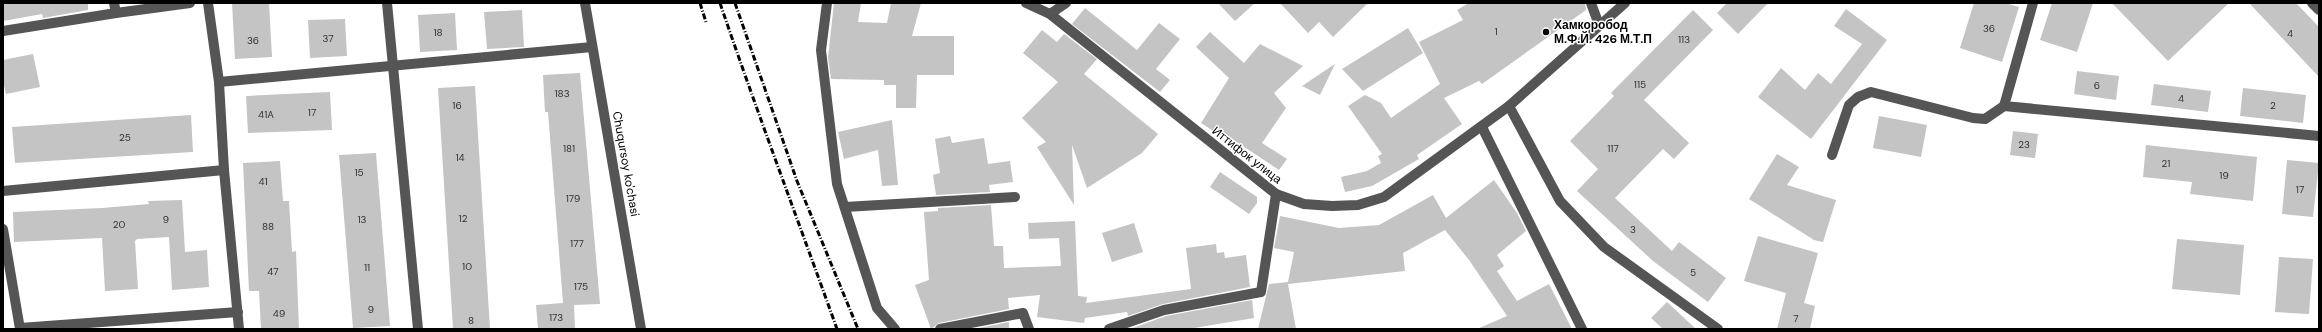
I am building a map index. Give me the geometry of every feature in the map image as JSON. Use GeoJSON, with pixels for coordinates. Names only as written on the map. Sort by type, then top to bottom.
{"type":"FeatureCollection","features":[{"type":"Feature","properties":{"kind":"street"},"geometry":{"type":"LineString","coordinates":[[3,31],[115,8],[190,3]]}},
{"type":"Feature","properties":{"kind":"street"},"geometry":{"type":"LineString","coordinates":[[208,3],[219,82],[224,170],[239,329]]}},
{"type":"Feature","properties":{"kind":"street"},"geometry":{"type":"LineString","coordinates":[[387,3],[418,329]]}},
{"type":"Feature","properties":{"kind":"street","name":"Chuqursoy ko'chasi"},"geometry":{"type":"LineString","coordinates":[[585,3],[641,329]]}},
{"type":"Feature","properties":{"kind":"street"},"geometry":{"type":"LineString","coordinates":[[827,3],[821,50],[838,184],[877,308],[895,329]]}},
{"type":"Feature","properties":{"kind":"street","name":"Иттифок улица"},"geometry":{"type":"LineString","coordinates":[[1026,3],[1050,14],[1276,194],[1304,204],[1332,206],[1358,205],[1384,197],[1509,106],[1625,3]]}},
{"type":"Feature","properties":{"kind":"street"},"geometry":{"type":"LineString","coordinates":[[1050,14],[1066,3]]}},
{"type":"Feature","properties":{"kind":"street"},"geometry":{"type":"LineString","coordinates":[[1591,3],[1599,25]]}},
{"type":"Feature","properties":{"kind":"street"},"geometry":{"type":"LineString","coordinates":[[2004,106],[2033,3]]}},
{"type":"Feature","properties":{"kind":"street"},"geometry":{"type":"LineString","coordinates":[[2312,3],[2319,10]]}},
{"type":"Feature","properties":{"kind":"street"},"geometry":{"type":"LineString","coordinates":[[219,82],[592,47]]}},
{"type":"Feature","properties":{"kind":"street"},"geometry":{"type":"LineString","coordinates":[[1832,155],[1849,105],[1858,97],[1871,92],[1972,118],[1985,118],[2004,106],[2319,136]]}},
{"type":"Feature","properties":{"kind":"street"},"geometry":{"type":"LineString","coordinates":[[1509,106],[1560,201],[1604,247],[1718,329]]}},
{"type":"Feature","properties":{"kind":"street"},"geometry":{"type":"LineString","coordinates":[[1482,127],[1582,329]]}},
{"type":"Feature","properties":{"kind":"street"},"geometry":{"type":"LineString","coordinates":[[3,191],[224,170]]}},
{"type":"Feature","properties":{"kind":"street"},"geometry":{"type":"LineString","coordinates":[[1109,329],[1164,310],[1261,292],[1276,194]]}},
{"type":"Feature","properties":{"kind":"street"},"geometry":{"type":"LineString","coordinates":[[845,207],[1015,197]]}},
{"type":"Feature","properties":{"kind":"street"},"geometry":{"type":"LineString","coordinates":[[3,229],[20,328],[238,312]]}},
{"type":"Feature","properties":{"kind":"street"},"geometry":{"type":"LineString","coordinates":[[940,329],[1023,314],[1029,329]]}},
{"type":"Feature","properties":{"kind":"building"},"geometry":{"type":"Polygon","coordinates":[[[3,3],[88,3],[88,10],[43,18],[42,14],[3,21],[3,3]]]}},
{"type":"Feature","properties":{"kind":"building"},"geometry":{"type":"Polygon","coordinates":[[[232,3],[269,3],[272,57],[235,59],[232,3]]]}},
{"type":"Feature","properties":{"kind":"building"},"geometry":{"type":"Polygon","coordinates":[[[834,3],[861,3],[858,22],[887,23],[891,3],[921,3],[912,36],[954,36],[954,75],[917,75],[916,108],[896,108],[896,85],[884,85],[884,80],[831,79],[828,57],[834,3]]]}},
{"type":"Feature","properties":{"kind":"building"},"geometry":{"type":"Polygon","coordinates":[[[1218,3],[1255,3],[1235,21],[1218,3]]]}},
{"type":"Feature","properties":{"kind":"building"},"geometry":{"type":"Polygon","coordinates":[[[1280,3],[1368,3],[1333,37],[1319,22],[1308,33],[1280,3]]]}},
{"type":"Feature","properties":{"kind":"building"},"geometry":{"type":"Polygon","coordinates":[[[1469,3],[1585,3],[1586,10],[1482,84],[1479,81],[1444,98],[1462,124],[1417,155],[1419,159],[1372,186],[1345,192],[1341,177],[1367,171],[1381,163],[1378,156],[1382,154],[1348,106],[1365,95],[1381,103],[1391,118],[1440,84],[1419,42],[1463,20],[1457,10],[1469,3]]]}},
{"type":"Feature","properties":{"kind":"building"},"geometry":{"type":"Polygon","coordinates":[[[1727,3],[1768,3],[1738,34],[1717,13],[1727,3]]]}},
{"type":"Feature","properties":{"kind":"building"},"geometry":{"type":"Polygon","coordinates":[[[1974,3],[2005,3],[2019,7],[2002,62],[1960,48],[1974,3]]]}},
{"type":"Feature","properties":{"kind":"building"},"geometry":{"type":"Polygon","coordinates":[[[2052,3],[2093,3],[2077,52],[2040,40],[2052,3]]]}},
{"type":"Feature","properties":{"kind":"building"},"geometry":{"type":"Polygon","coordinates":[[[2112,3],[2229,3],[2168,61],[2112,3]]]}},
{"type":"Feature","properties":{"kind":"building"},"geometry":{"type":"Polygon","coordinates":[[[2249,3],[2296,3],[2319,27],[2319,77],[2249,3]]]}},
{"type":"Feature","properties":{"kind":"building"},"geometry":{"type":"Polygon","coordinates":[[[1085,8],[1137,50],[1159,23],[1180,39],[1156,69],[1170,80],[1160,92],[1072,24],[1085,8]]]}},
{"type":"Feature","properties":{"kind":"building"},"geometry":{"type":"Polygon","coordinates":[[[1846,9],[1887,40],[1811,139],[1758,97],[1781,68],[1805,90],[1818,73],[1831,84],[1862,44],[1834,26],[1846,9]]]}},
{"type":"Feature","properties":{"kind":"building"},"geometry":{"type":"Polygon","coordinates":[[[522,10],[524,47],[487,49],[484,12],[522,10]]]}},
{"type":"Feature","properties":{"kind":"building"},"geometry":{"type":"Polygon","coordinates":[[[1693,10],[1713,30],[1644,100],[1689,143],[1674,159],[1663,149],[1615,198],[1672,251],[1679,242],[1726,278],[1708,302],[1653,261],[1577,191],[1598,169],[1570,141],[1614,96],[1611,93],[1693,10]]]}},
{"type":"Feature","properties":{"kind":"building"},"geometry":{"type":"Polygon","coordinates":[[[455,13],[457,50],[420,52],[418,15],[455,13]]]}},
{"type":"Feature","properties":{"kind":"building"},"geometry":{"type":"Polygon","coordinates":[[[345,19],[347,56],[310,58],[308,20],[345,19]]]}},
{"type":"Feature","properties":{"kind":"building"},"geometry":{"type":"Polygon","coordinates":[[[1408,28],[1423,53],[1363,91],[1342,69],[1408,28]]]}},
{"type":"Feature","properties":{"kind":"building"},"geometry":{"type":"Polygon","coordinates":[[[1042,30],[1057,42],[1064,34],[1097,59],[1084,74],[1158,134],[1142,153],[1087,188],[1072,145],[1074,205],[1037,147],[1046,142],[1022,118],[1058,82],[1023,53],[1042,30]]]}},
{"type":"Feature","properties":{"kind":"building"},"geometry":{"type":"Polygon","coordinates":[[[1210,32],[1244,63],[1260,44],[1303,66],[1274,93],[1286,108],[1262,143],[1287,159],[1279,170],[1217,129],[1215,132],[1201,123],[1229,78],[1196,47],[1210,32]]]}},
{"type":"Feature","properties":{"kind":"building"},"geometry":{"type":"Polygon","coordinates":[[[33,54],[40,87],[6,94],[3,81],[3,60],[33,54]]]}},
{"type":"Feature","properties":{"kind":"building"},"geometry":{"type":"Polygon","coordinates":[[[1335,64],[1320,95],[1302,86],[1335,64]]]}},
{"type":"Feature","properties":{"kind":"building"},"geometry":{"type":"Polygon","coordinates":[[[2077,71],[2119,76],[2116,100],[2074,94],[2077,71]]]}},
{"type":"Feature","properties":{"kind":"building"},"geometry":{"type":"Polygon","coordinates":[[[580,73],[600,304],[574,305],[575,329],[538,329],[536,305],[563,303],[548,112],[545,112],[543,75],[580,73]]]}},
{"type":"Feature","properties":{"kind":"building"},"geometry":{"type":"Polygon","coordinates":[[[2154,84],[2211,91],[2208,112],[2151,105],[2154,84]]]}},
{"type":"Feature","properties":{"kind":"building"},"geometry":{"type":"Polygon","coordinates":[[[475,86],[490,329],[453,329],[438,88],[475,86]]]}},
{"type":"Feature","properties":{"kind":"building"},"geometry":{"type":"Polygon","coordinates":[[[2243,88],[2306,95],[2303,123],[2240,116],[2243,88]]]}},
{"type":"Feature","properties":{"kind":"building"},"geometry":{"type":"Polygon","coordinates":[[[330,92],[332,130],[248,133],[246,96],[330,92]]]}},
{"type":"Feature","properties":{"kind":"building"},"geometry":{"type":"Polygon","coordinates":[[[191,115],[193,152],[15,163],[12,127],[191,115]]]}},
{"type":"Feature","properties":{"kind":"building"},"geometry":{"type":"Polygon","coordinates":[[[1879,116],[1927,125],[1921,157],[1873,148],[1879,116]]]}},
{"type":"Feature","properties":{"kind":"building"},"geometry":{"type":"Polygon","coordinates":[[[892,120],[898,185],[882,186],[878,150],[844,159],[838,132],[892,120]]]}},
{"type":"Feature","properties":{"kind":"building"},"geometry":{"type":"Polygon","coordinates":[[[2013,131],[2038,134],[2035,158],[2010,155],[2013,131]]]}},
{"type":"Feature","properties":{"kind":"building"},"geometry":{"type":"Polygon","coordinates":[[[950,136],[952,143],[984,138],[988,164],[1010,161],[1013,182],[989,185],[990,192],[936,195],[933,175],[940,173],[935,139],[950,136]]]}},
{"type":"Feature","properties":{"kind":"building"},"geometry":{"type":"Polygon","coordinates":[[[2146,145],[2257,157],[2253,201],[2190,194],[2192,182],[2143,177],[2146,145]]]}},
{"type":"Feature","properties":{"kind":"building"},"geometry":{"type":"Polygon","coordinates":[[[376,153],[390,326],[353,328],[339,155],[376,153]]]}},
{"type":"Feature","properties":{"kind":"building"},"geometry":{"type":"Polygon","coordinates":[[[1777,154],[1799,167],[1787,185],[1836,200],[1823,242],[1814,240],[1749,199],[1777,154]]]}},
{"type":"Feature","properties":{"kind":"building"},"geometry":{"type":"Polygon","coordinates":[[[2287,160],[2319,163],[2313,217],[2282,214],[2287,160]]]}},
{"type":"Feature","properties":{"kind":"building"},"geometry":{"type":"Polygon","coordinates":[[[280,161],[283,201],[289,201],[292,252],[296,251],[299,329],[261,329],[259,291],[249,291],[243,163],[280,161]]]}},
{"type":"Feature","properties":{"kind":"building"},"geometry":{"type":"Polygon","coordinates":[[[1220,172],[1257,197],[1257,203],[1249,214],[1210,187],[1220,172]]]}},
{"type":"Feature","properties":{"kind":"building"},"geometry":{"type":"Polygon","coordinates":[[[1494,180],[1517,213],[1526,231],[1497,255],[1504,266],[1497,271],[1517,301],[1549,284],[1572,329],[1477,329],[1507,316],[1469,260],[1445,230],[1403,253],[1405,271],[1288,284],[1296,329],[1258,329],[1269,284],[1288,282],[1294,252],[1274,248],[1280,216],[1339,228],[1379,225],[1433,195],[1446,218],[1494,180]]]}},
{"type":"Feature","properties":{"kind":"building"},"geometry":{"type":"Polygon","coordinates":[[[182,200],[185,252],[207,250],[209,287],[172,290],[169,237],[137,239],[135,241],[138,289],[105,291],[102,238],[14,242],[13,212],[102,208],[149,204],[148,201],[182,200]]]}},
{"type":"Feature","properties":{"kind":"building"},"geometry":{"type":"Polygon","coordinates":[[[991,205],[994,246],[1003,246],[1004,268],[1061,266],[1059,238],[1029,239],[1028,223],[1075,221],[1078,296],[1087,297],[1086,303],[1191,289],[1186,248],[1216,244],[1217,253],[1224,252],[1225,258],[1246,255],[1250,287],[1163,304],[1128,316],[1127,312],[1085,318],[1084,323],[1037,317],[1040,295],[1008,298],[1009,309],[939,323],[931,329],[915,285],[929,280],[924,212],[938,211],[938,208],[991,205]]]}},
{"type":"Feature","properties":{"kind":"building"},"geometry":{"type":"Polygon","coordinates":[[[1134,223],[1143,252],[1112,262],[1102,233],[1134,223]]]}},
{"type":"Feature","properties":{"kind":"building"},"geometry":{"type":"Polygon","coordinates":[[[1758,236],[1818,253],[1804,303],[1815,306],[1810,329],[1777,329],[1786,293],[1744,281],[1758,236]]]}},
{"type":"Feature","properties":{"kind":"building"},"geometry":{"type":"Polygon","coordinates":[[[2177,239],[2244,245],[2240,295],[2172,289],[2177,239]]]}},
{"type":"Feature","properties":{"kind":"building"},"geometry":{"type":"Polygon","coordinates":[[[2279,257],[2313,259],[2309,314],[2275,312],[2279,257]]]}},
{"type":"Feature","properties":{"kind":"building"},"geometry":{"type":"Polygon","coordinates":[[[1252,300],[1254,318],[1188,329],[1130,329],[1166,316],[1252,300]]]}},
{"type":"Feature","properties":{"kind":"building"},"geometry":{"type":"Polygon","coordinates":[[[1667,302],[1696,329],[1663,329],[1651,318],[1667,302]]]}},
{"type":"Feature","properties":{"kind":"building"},"geometry":{"type":"Polygon","coordinates":[[[1009,322],[1009,329],[974,329],[1009,322]]]}},
{"type":"Feature","properties":{"kind":"railway"},"geometry":{"type":"LineString","coordinates":[[700,3],[706,22]]}},
{"type":"Feature","properties":{"kind":"railway"},"geometry":{"type":"LineString","coordinates":[[720,3],[837,329]]}},
{"type":"Feature","properties":{"kind":"railway"},"geometry":{"type":"LineString","coordinates":[[735,3],[797,181],[858,329]]}},
{"type":"Feature","properties":{"kind":"place","name":"Хамкоробод М.Ф.Й. 426 М.Т.П"},"geometry":{"type":"Point","coordinates":[1546,32]}}]}
